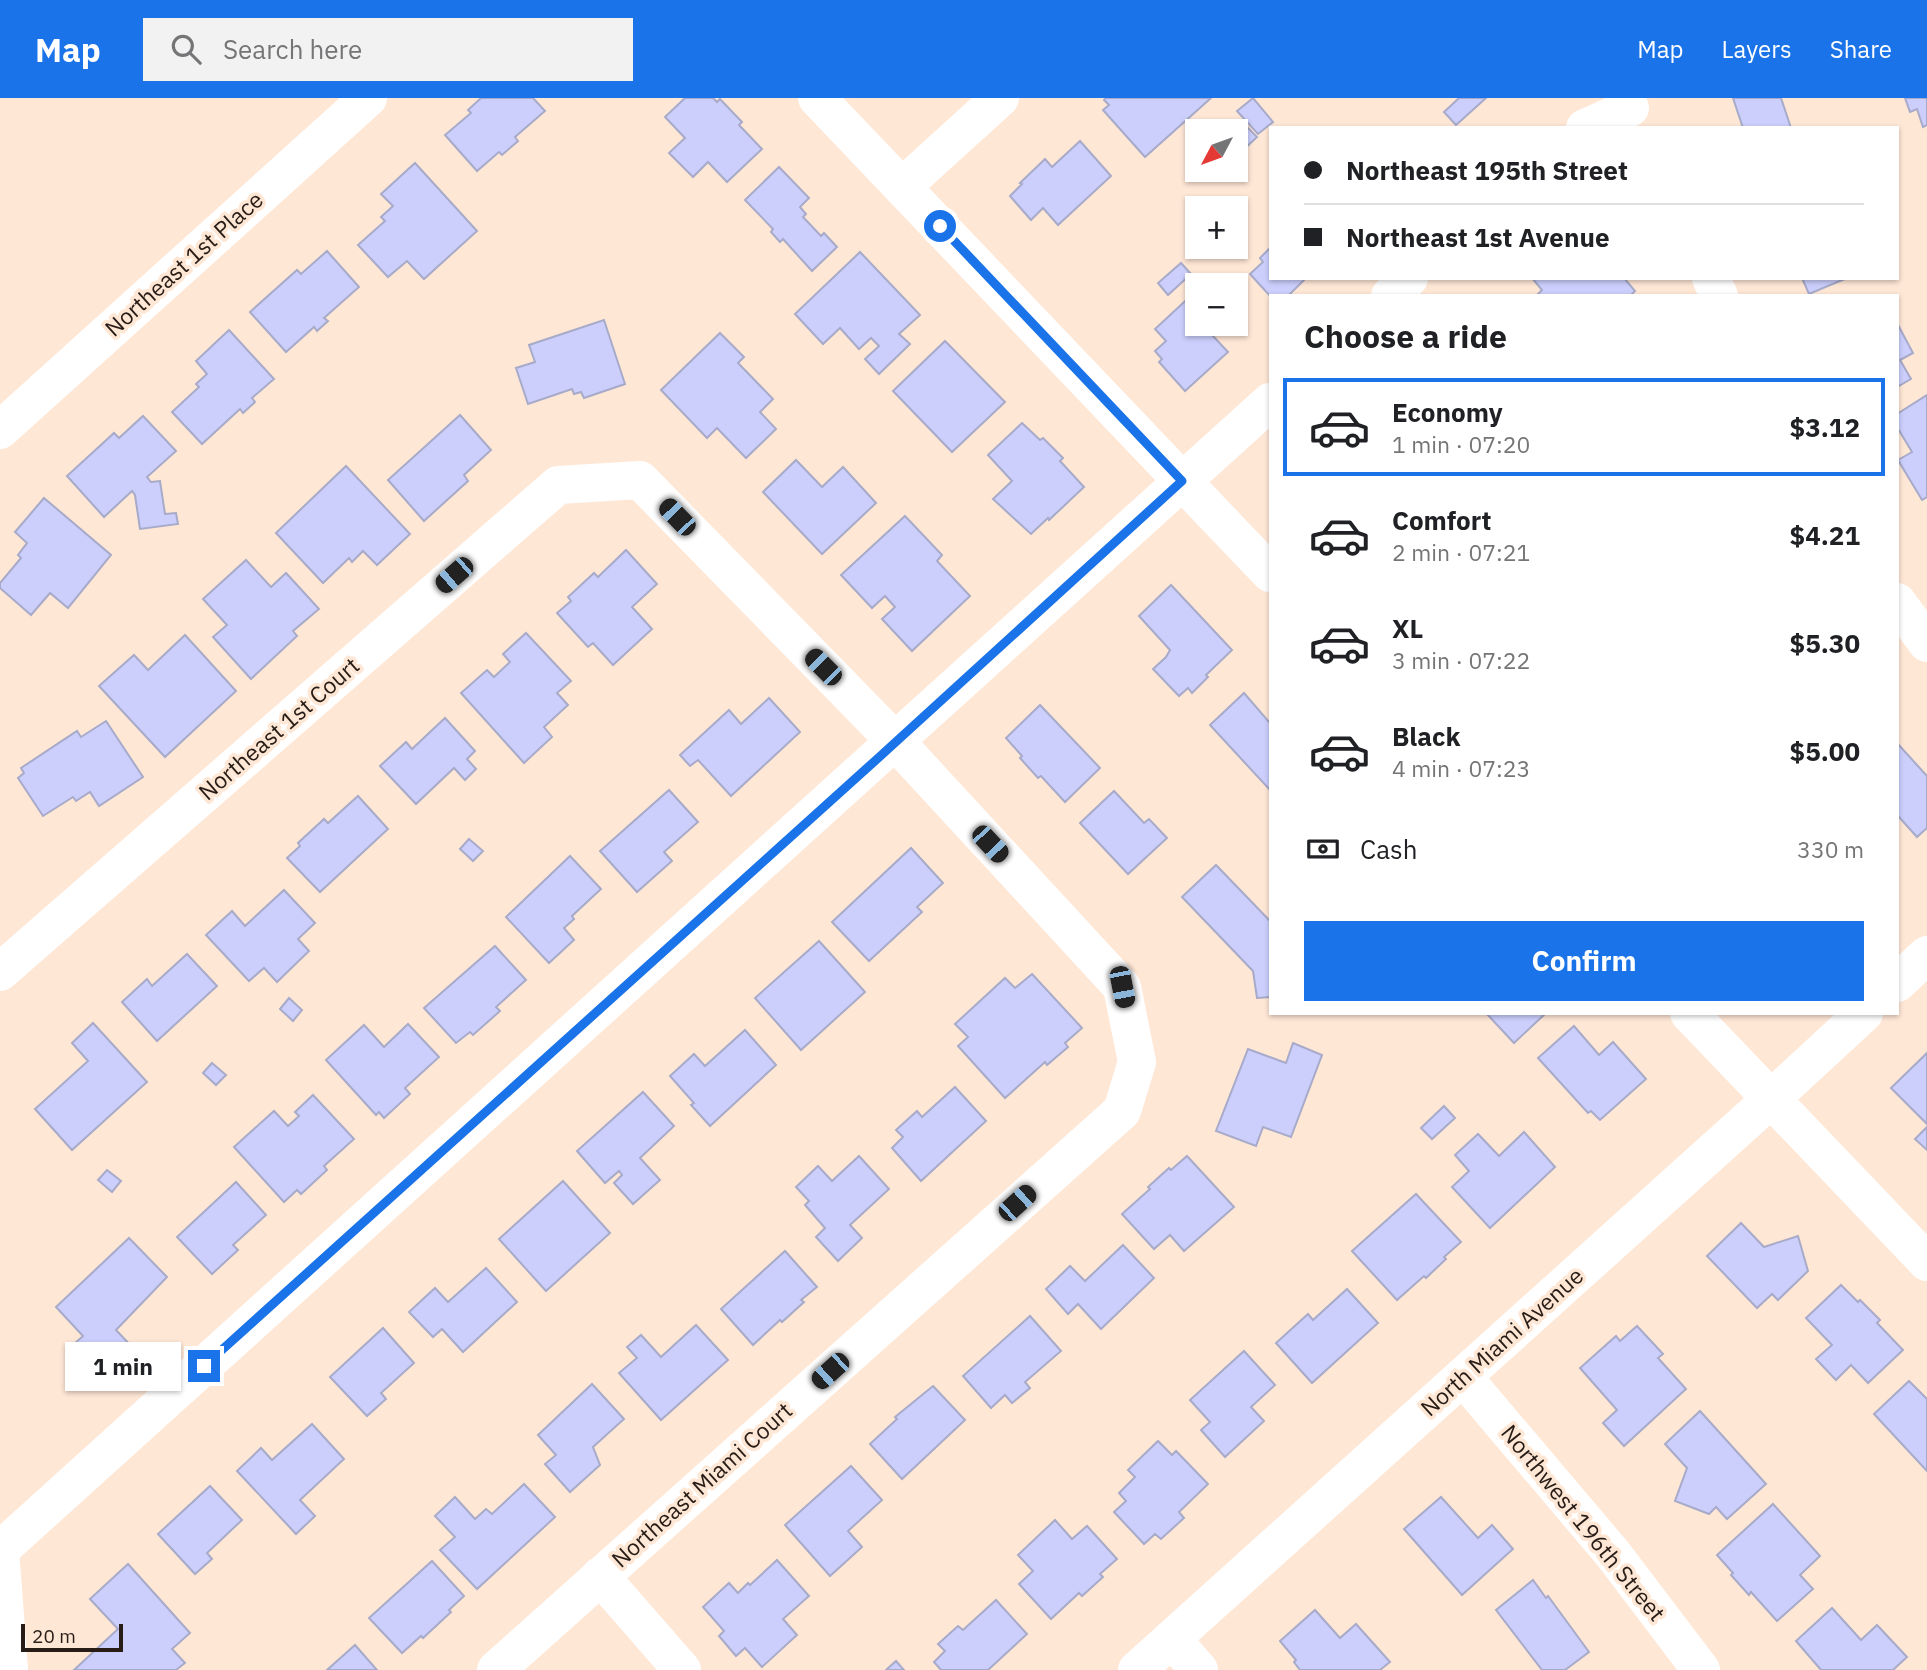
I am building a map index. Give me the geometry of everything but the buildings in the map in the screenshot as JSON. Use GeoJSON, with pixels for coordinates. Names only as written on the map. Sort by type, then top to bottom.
{"type":"FeatureCollection","features":[{"type":"Feature","properties":{"kind":"street","name":"Northeast 1st Place"},"geometry":{"type":"LineString","coordinates":[[0,430],[368,98]]}},
{"type":"Feature","properties":{"kind":"street"},"geometry":{"type":"LineString","coordinates":[[817,98],[1269,572]]}},
{"type":"Feature","properties":{"kind":"street"},"geometry":{"type":"LineString","coordinates":[[902,187],[1000,98]]}},
{"type":"Feature","properties":{"kind":"street"},"geometry":{"type":"LineString","coordinates":[[1591,126],[1633,111]]}},
{"type":"Feature","properties":{"kind":"street"},"geometry":{"type":"LineString","coordinates":[[1392,294],[1407,280]]}},
{"type":"Feature","properties":{"kind":"street"},"geometry":{"type":"LineString","coordinates":[[9,1670],[0,1550],[1269,403]]}},
{"type":"Feature","properties":{"kind":"street","name":"Northeast 1st Court"},"geometry":{"type":"LineString","coordinates":[[0,972],[558,485],[640,480],[896,742]]}},
{"type":"Feature","properties":{"kind":"street"},"geometry":{"type":"LineString","coordinates":[[1899,604],[1927,643]]}},
{"type":"Feature","properties":{"kind":"street","name":"Northeast Miami Court"},"geometry":{"type":"LineString","coordinates":[[496,1670],[1122,1111],[1137,1062],[1122,987],[896,742]]}},
{"type":"Feature","properties":{"kind":"street"},"geometry":{"type":"LineString","coordinates":[[1899,981],[1927,956]]}},
{"type":"Feature","properties":{"kind":"street"},"geometry":{"type":"LineString","coordinates":[[1691,1015],[1927,1262]]}},
{"type":"Feature","properties":{"kind":"street","name":"North Miami Avenue"},"geometry":{"type":"LineString","coordinates":[[1137,1670],[1862,1015]]}},
{"type":"Feature","properties":{"kind":"street","name":"Northwest 196th Street"},"geometry":{"type":"LineString","coordinates":[[1463,1377],[1613,1554],[1701,1670]]}},
{"type":"Feature","properties":{"kind":"street"},"geometry":{"type":"LineString","coordinates":[[600,1576],[682,1670]]}},
{"type":"Feature","properties":{"kind":"street"},"geometry":{"type":"LineString","coordinates":[[1172,1639],[1199,1670]]}},
{"type":"Feature","properties":{"kind":"route"},"geometry":{"type":"LineString","coordinates":[[204,1366],[1182,481],[940,226]]}}]}
